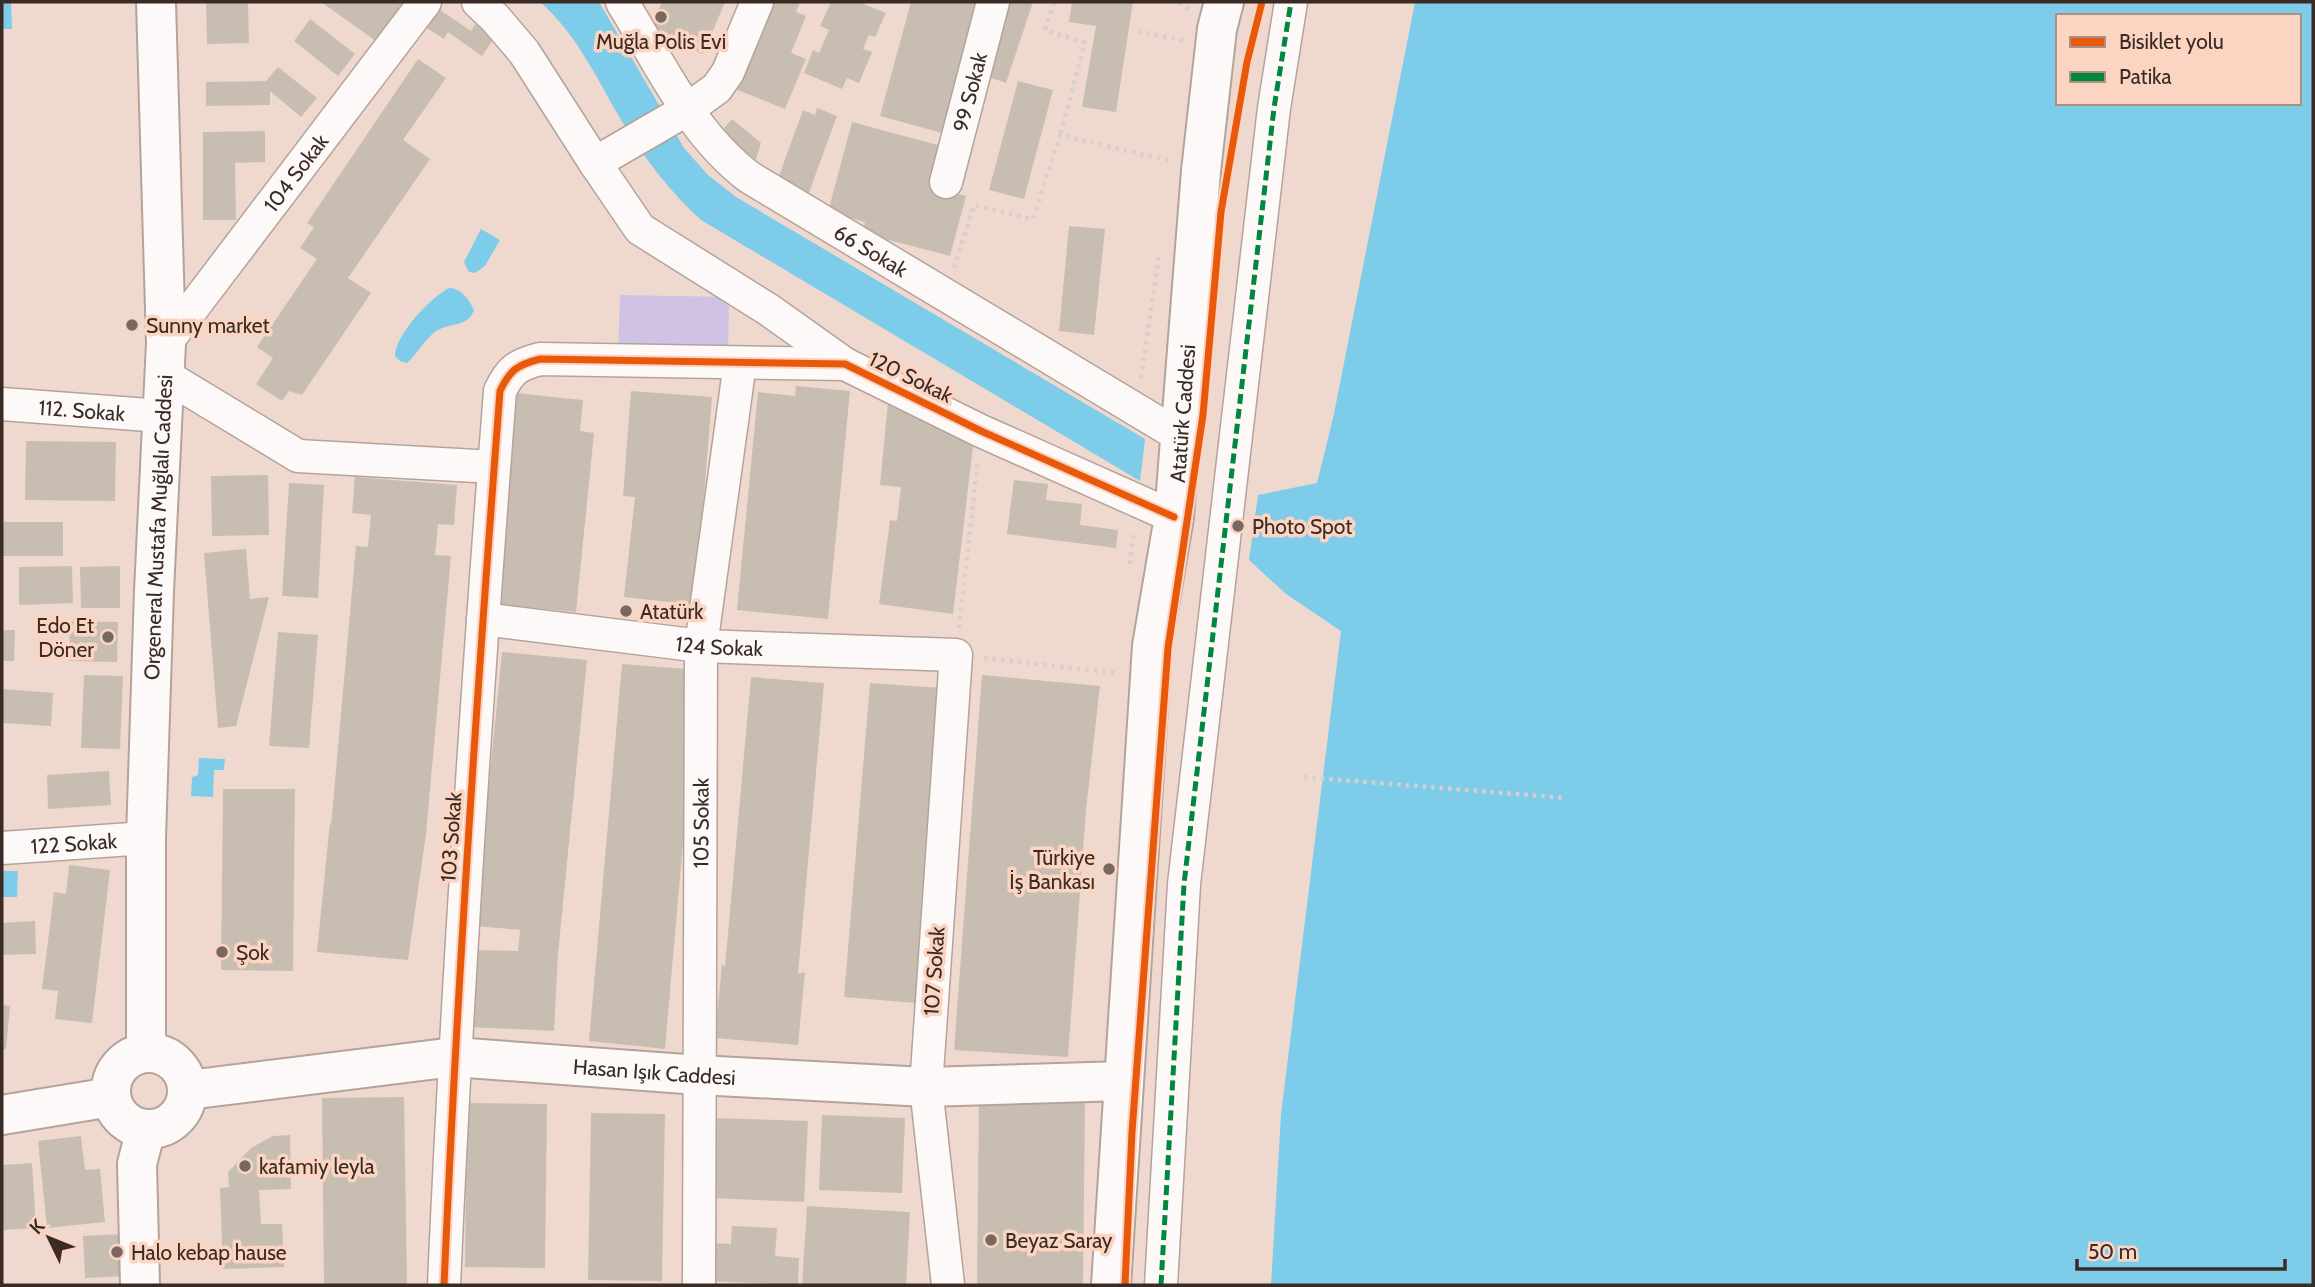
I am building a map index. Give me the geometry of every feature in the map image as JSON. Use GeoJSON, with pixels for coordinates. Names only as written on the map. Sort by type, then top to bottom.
{"type":"FeatureCollection","features":[{"type":"Feature","properties":{"kind":"street","name":"Orgeneral Mustafa Muğlalı Caddesi"},"geometry":{"type":"LineString","coordinates":[[146,1052],[146,838],[166,360],[156,2]]}},
{"type":"Feature","properties":{"kind":"street","name":"104 Sokak"},"geometry":{"type":"LineString","coordinates":[[166,360],[425,2]]}},
{"type":"Feature","properties":{"kind":"street"},"geometry":{"type":"LineString","coordinates":[[478,2],[524,52],[594,163],[640,229],[769,310],[845,363]]}},
{"type":"Feature","properties":{"kind":"street","name":"66 Sokak"},"geometry":{"type":"LineString","coordinates":[[622,2],[681,113],[727,160],[749,177],[1181,436]]}},
{"type":"Feature","properties":{"kind":"street"},"geometry":{"type":"LineString","coordinates":[[594,163],[681,113],[717,88],[728,72],[757,2]]}},
{"type":"Feature","properties":{"kind":"street","name":"99 Sokak"},"geometry":{"type":"LineString","coordinates":[[946,183],[993,2]]}},
{"type":"Feature","properties":{"kind":"street","name":"Atatürk Caddesi"},"geometry":{"type":"LineString","coordinates":[[1111,1285],[1150,677],[1174,517],[1201,171],[1217,29],[1224,2]]}},
{"type":"Feature","properties":{"kind":"street"},"geometry":{"type":"LineString","coordinates":[[1161,1285],[1184,884],[1274,108],[1291,2]]}},
{"type":"Feature","properties":{"kind":"street","name":"120 Sokak"},"geometry":{"type":"LineString","coordinates":[[500,391],[508,375],[522,364],[540,359],[845,363],[981,431],[1174,517]]}},
{"type":"Feature","properties":{"kind":"street"},"geometry":{"type":"LineString","coordinates":[[166,360],[298,456],[494,467]]}},
{"type":"Feature","properties":{"kind":"street","name":"105 Sokak"},"geometry":{"type":"LineString","coordinates":[[699,1285],[701,646],[740,363]]}},
{"type":"Feature","properties":{"kind":"street","name":"103 Sokak"},"geometry":{"type":"LineString","coordinates":[[444,1285],[454,1057],[500,391]]}},
{"type":"Feature","properties":{"kind":"street","name":"112. Sokak"},"geometry":{"type":"LineString","coordinates":[[2,404],[162,416]]}},
{"type":"Feature","properties":{"kind":"street","name":"124 Sokak"},"geometry":{"type":"LineString","coordinates":[[483,619],[701,646],[956,655]]}},
{"type":"Feature","properties":{"kind":"street","name":"107 Sokak"},"geometry":{"type":"LineString","coordinates":[[948,1285],[926,1087],[956,655]]}},
{"type":"Feature","properties":{"kind":"street","name":"122 Sokak"},"geometry":{"type":"LineString","coordinates":[[2,848],[146,838]]}},
{"type":"Feature","properties":{"kind":"street"},"geometry":{"type":"LineString","coordinates":[[146,1052],[159,1053],[180,1067],[188,1090],[186,1103],[179,1115],[159,1128],[134,1126],[123,1119],[111,1097],[111,1085],[123,1063],[146,1052]]}},
{"type":"Feature","properties":{"kind":"street","name":"Hasan Işık Caddesi"},"geometry":{"type":"LineString","coordinates":[[188,1090],[454,1057],[699,1075],[926,1087],[1124,1081]]}},
{"type":"Feature","properties":{"kind":"street"},"geometry":{"type":"LineString","coordinates":[[2,1115],[111,1097]]}},
{"type":"Feature","properties":{"kind":"street"},"geometry":{"type":"LineString","coordinates":[[140,1285],[137,1164],[146,1129]]}},
{"type":"Feature","properties":{"kind":"path"},"geometry":{"type":"LineString","coordinates":[[945,296],[974,205],[1033,219],[1085,43],[1045,30],[1054,2]]}},
{"type":"Feature","properties":{"kind":"path"},"geometry":{"type":"LineString","coordinates":[[1138,32],[1191,42]]}},
{"type":"Feature","properties":{"kind":"path"},"geometry":{"type":"LineString","coordinates":[[1060,135],[1173,162]]}},
{"type":"Feature","properties":{"kind":"path"},"geometry":{"type":"LineString","coordinates":[[981,431],[956,655],[1150,677]]}},
{"type":"Feature","properties":{"kind":"path"},"geometry":{"type":"LineString","coordinates":[[1304,777],[1566,798]]}},
{"type":"Feature","properties":{"kind":"shaded area"},"geometry":{"type":"Polygon","coordinates":[[[620,295],[729,297],[728,357],[618,354],[620,295]]]}},
{"type":"Feature","properties":{"kind":"water"},"geometry":{"type":"Polygon","coordinates":[[[2,2],[11,2],[12,29],[2,29],[2,2]]]}},
{"type":"Feature","properties":{"kind":"water"},"geometry":{"type":"Polygon","coordinates":[[[540,2],[599,2],[684,148],[708,175],[736,197],[1145,439],[1140,481],[701,220],[650,163],[624,125],[577,44],[540,2]]]}},
{"type":"Feature","properties":{"kind":"water"},"geometry":{"type":"Polygon","coordinates":[[[1415,2],[2313,2],[2313,1285],[1271,1285],[1281,1114],[1341,631],[1286,594],[1249,560],[1258,495],[1317,483],[1334,414],[1415,2]]]}},
{"type":"Feature","properties":{"kind":"water"},"geometry":{"type":"Polygon","coordinates":[[[481,229],[500,240],[485,266],[475,273],[469,272],[464,262],[481,229]]]}},
{"type":"Feature","properties":{"kind":"water"},"geometry":{"type":"Polygon","coordinates":[[[449,288],[461,292],[467,298],[474,310],[471,316],[435,332],[407,363],[400,361],[395,356],[407,328],[424,308],[449,288]]]}},
{"type":"Feature","properties":{"kind":"water"},"geometry":{"type":"Polygon","coordinates":[[[199,758],[225,759],[224,770],[214,770],[213,797],[191,796],[192,777],[198,775],[199,758]]]}},
{"type":"Feature","properties":{"kind":"water"},"geometry":{"type":"Polygon","coordinates":[[[2,871],[18,871],[17,897],[2,897],[2,871]]]}},
{"type":"Feature","properties":{"kind":"building"},"geometry":{"type":"Polygon","coordinates":[[[206,2],[248,2],[249,43],[207,44],[206,2]]]}},
{"type":"Feature","properties":{"kind":"building"},"geometry":{"type":"Polygon","coordinates":[[[321,2],[403,2],[376,41],[321,2]]]}},
{"type":"Feature","properties":{"kind":"building"},"geometry":{"type":"Polygon","coordinates":[[[662,2],[725,2],[703,54],[649,32],[662,2]]]}},
{"type":"Feature","properties":{"kind":"building"},"geometry":{"type":"Polygon","coordinates":[[[765,2],[800,2],[796,12],[806,16],[791,53],[806,59],[785,109],[730,87],[765,2]]]}},
{"type":"Feature","properties":{"kind":"building"},"geometry":{"type":"Polygon","coordinates":[[[831,2],[859,2],[886,13],[875,37],[869,35],[863,49],[872,52],[859,83],[847,78],[842,89],[804,73],[813,50],[819,53],[829,30],[820,26],[831,2]]]}},
{"type":"Feature","properties":{"kind":"building"},"geometry":{"type":"Polygon","coordinates":[[[911,2],[977,2],[942,133],[880,116],[911,2]]]}},
{"type":"Feature","properties":{"kind":"building"},"geometry":{"type":"Polygon","coordinates":[[[1011,2],[1033,2],[1006,83],[986,76],[1011,2]]]}},
{"type":"Feature","properties":{"kind":"building"},"geometry":{"type":"Polygon","coordinates":[[[1072,2],[1133,2],[1116,112],[1082,107],[1096,26],[1069,22],[1072,2]]]}},
{"type":"Feature","properties":{"kind":"building"},"geometry":{"type":"Polygon","coordinates":[[[440,10],[471,31],[475,24],[495,37],[482,56],[448,32],[444,39],[427,28],[440,10]]]}},
{"type":"Feature","properties":{"kind":"building"},"geometry":{"type":"Polygon","coordinates":[[[310,19],[355,54],[338,76],[294,41],[310,19]]]}},
{"type":"Feature","properties":{"kind":"building"},"geometry":{"type":"Polygon","coordinates":[[[418,59],[446,78],[403,140],[430,159],[348,278],[371,293],[302,395],[289,391],[282,401],[256,384],[273,358],[257,347],[317,259],[300,248],[314,227],[307,223],[418,59]]]}},
{"type":"Feature","properties":{"kind":"building"},"geometry":{"type":"Polygon","coordinates":[[[278,67],[317,98],[301,117],[270,91],[270,105],[206,106],[206,82],[266,81],[278,67]]]}},
{"type":"Feature","properties":{"kind":"building"},"geometry":{"type":"Polygon","coordinates":[[[1018,81],[1053,90],[1024,199],[989,190],[1018,81]]]}},
{"type":"Feature","properties":{"kind":"building"},"geometry":{"type":"Polygon","coordinates":[[[817,108],[837,116],[807,198],[775,187],[803,110],[815,115],[817,108]]]}},
{"type":"Feature","properties":{"kind":"building"},"geometry":{"type":"Polygon","coordinates":[[[732,119],[761,143],[751,175],[718,135],[732,119]]]}},
{"type":"Feature","properties":{"kind":"building"},"geometry":{"type":"Polygon","coordinates":[[[852,122],[949,148],[938,188],[966,196],[950,256],[862,233],[865,222],[828,212],[852,122]]]}},
{"type":"Feature","properties":{"kind":"building"},"geometry":{"type":"Polygon","coordinates":[[[265,131],[265,162],[235,163],[236,220],[203,220],[203,132],[265,131]]]}},
{"type":"Feature","properties":{"kind":"building"},"geometry":{"type":"Polygon","coordinates":[[[1069,226],[1105,229],[1094,335],[1059,331],[1069,226]]]}},
{"type":"Feature","properties":{"kind":"building"},"geometry":{"type":"Polygon","coordinates":[[[796,386],[850,391],[828,619],[737,610],[758,392],[795,396],[796,386]]]}},
{"type":"Feature","properties":{"kind":"building"},"geometry":{"type":"Polygon","coordinates":[[[631,391],[712,397],[695,605],[624,597],[635,497],[623,496],[631,391]]]}},
{"type":"Feature","properties":{"kind":"building"},"geometry":{"type":"Polygon","coordinates":[[[889,392],[975,430],[953,614],[879,604],[890,520],[897,521],[901,487],[880,485],[889,392]]]}},
{"type":"Feature","properties":{"kind":"building"},"geometry":{"type":"Polygon","coordinates":[[[515,393],[583,400],[580,431],[594,433],[576,612],[494,604],[515,393]]]}},
{"type":"Feature","properties":{"kind":"building"},"geometry":{"type":"Polygon","coordinates":[[[26,441],[116,442],[115,501],[25,500],[26,441]]]}},
{"type":"Feature","properties":{"kind":"building"},"geometry":{"type":"Polygon","coordinates":[[[268,475],[269,535],[212,536],[211,476],[268,475]]]}},
{"type":"Feature","properties":{"kind":"building"},"geometry":{"type":"Polygon","coordinates":[[[355,477],[457,485],[454,525],[438,524],[435,555],[451,556],[426,834],[408,960],[317,952],[356,546],[368,547],[371,515],[352,513],[355,477]]]}},
{"type":"Feature","properties":{"kind":"building"},"geometry":{"type":"Polygon","coordinates":[[[1014,480],[1048,484],[1046,500],[1082,504],[1080,525],[1118,530],[1116,548],[1007,534],[1014,480]]]}},
{"type":"Feature","properties":{"kind":"building"},"geometry":{"type":"Polygon","coordinates":[[[289,483],[324,485],[318,598],[282,596],[289,483]]]}},
{"type":"Feature","properties":{"kind":"building"},"geometry":{"type":"Polygon","coordinates":[[[2,522],[63,522],[63,556],[2,556],[2,522]]]}},
{"type":"Feature","properties":{"kind":"building"},"geometry":{"type":"Polygon","coordinates":[[[246,549],[250,599],[269,597],[236,726],[218,728],[204,553],[246,549]]]}},
{"type":"Feature","properties":{"kind":"building"},"geometry":{"type":"Polygon","coordinates":[[[72,566],[73,603],[19,605],[19,567],[72,566]]]}},
{"type":"Feature","properties":{"kind":"building"},"geometry":{"type":"Polygon","coordinates":[[[120,566],[120,608],[81,608],[80,567],[120,566]]]}},
{"type":"Feature","properties":{"kind":"building"},"geometry":{"type":"Polygon","coordinates":[[[70,621],[118,622],[117,662],[69,661],[70,621]]]}},
{"type":"Feature","properties":{"kind":"building"},"geometry":{"type":"Polygon","coordinates":[[[2,630],[15,630],[14,661],[2,661],[2,630]]]}},
{"type":"Feature","properties":{"kind":"building"},"geometry":{"type":"Polygon","coordinates":[[[278,632],[318,635],[309,748],[269,746],[278,632]]]}},
{"type":"Feature","properties":{"kind":"building"},"geometry":{"type":"Polygon","coordinates":[[[502,652],[587,660],[558,954],[554,1031],[469,1027],[473,950],[518,951],[520,930],[475,926],[502,652]]]}},
{"type":"Feature","properties":{"kind":"building"},"geometry":{"type":"Polygon","coordinates":[[[622,664],[698,670],[665,1049],[589,1041],[622,664]]]}},
{"type":"Feature","properties":{"kind":"building"},"geometry":{"type":"Polygon","coordinates":[[[84,675],[123,676],[120,749],[81,748],[84,675]]]}},
{"type":"Feature","properties":{"kind":"building"},"geometry":{"type":"Polygon","coordinates":[[[982,675],[1100,686],[1086,810],[1068,1057],[954,1050],[982,675]]]}},
{"type":"Feature","properties":{"kind":"building"},"geometry":{"type":"Polygon","coordinates":[[[751,677],[824,683],[798,974],[805,972],[798,1045],[715,1038],[722,964],[725,967],[751,677]]]}},
{"type":"Feature","properties":{"kind":"building"},"geometry":{"type":"Polygon","coordinates":[[[870,683],[942,688],[926,1004],[844,997],[870,683]]]}},
{"type":"Feature","properties":{"kind":"building"},"geometry":{"type":"Polygon","coordinates":[[[2,689],[53,693],[51,726],[2,723],[2,689]]]}},
{"type":"Feature","properties":{"kind":"building"},"geometry":{"type":"Polygon","coordinates":[[[109,771],[111,805],[48,809],[47,775],[109,771]]]}},
{"type":"Feature","properties":{"kind":"building"},"geometry":{"type":"Polygon","coordinates":[[[223,789],[295,789],[293,971],[221,970],[223,789]]]}},
{"type":"Feature","properties":{"kind":"building"},"geometry":{"type":"Polygon","coordinates":[[[69,865],[110,870],[92,1023],[55,1019],[58,991],[42,989],[54,892],[66,894],[69,865]]]}},
{"type":"Feature","properties":{"kind":"building"},"geometry":{"type":"Polygon","coordinates":[[[35,921],[36,954],[2,955],[2,923],[35,921]]]}},
{"type":"Feature","properties":{"kind":"building"},"geometry":{"type":"Polygon","coordinates":[[[2,1005],[10,1006],[6,1049],[2,1049],[2,1005]]]}},
{"type":"Feature","properties":{"kind":"building"},"geometry":{"type":"Polygon","coordinates":[[[404,1097],[407,1285],[324,1285],[322,1098],[404,1097]]]}},
{"type":"Feature","properties":{"kind":"building"},"geometry":{"type":"Polygon","coordinates":[[[1085,1098],[1083,1285],[977,1285],[979,1099],[1085,1098]]]}},
{"type":"Feature","properties":{"kind":"building"},"geometry":{"type":"Polygon","coordinates":[[[467,1103],[547,1104],[545,1268],[465,1267],[467,1103]]]}},
{"type":"Feature","properties":{"kind":"building"},"geometry":{"type":"Polygon","coordinates":[[[591,1113],[665,1114],[662,1281],[588,1280],[591,1113]]]}},
{"type":"Feature","properties":{"kind":"building"},"geometry":{"type":"Polygon","coordinates":[[[822,1115],[905,1118],[902,1193],[819,1190],[822,1115]]]}},
{"type":"Feature","properties":{"kind":"building"},"geometry":{"type":"Polygon","coordinates":[[[713,1118],[808,1121],[804,1202],[710,1198],[713,1118]]]}},
{"type":"Feature","properties":{"kind":"building"},"geometry":{"type":"Polygon","coordinates":[[[290,1135],[291,1189],[259,1190],[261,1224],[282,1224],[284,1267],[223,1269],[220,1188],[229,1187],[228,1172],[251,1148],[273,1136],[290,1135]]]}},
{"type":"Feature","properties":{"kind":"building"},"geometry":{"type":"Polygon","coordinates":[[[81,1136],[85,1170],[100,1169],[105,1222],[47,1228],[38,1141],[81,1136]]]}},
{"type":"Feature","properties":{"kind":"building"},"geometry":{"type":"Polygon","coordinates":[[[32,1163],[36,1228],[2,1230],[2,1165],[32,1163]]]}},
{"type":"Feature","properties":{"kind":"building"},"geometry":{"type":"Polygon","coordinates":[[[807,1206],[910,1212],[906,1285],[802,1285],[807,1206]]]}},
{"type":"Feature","properties":{"kind":"building"},"geometry":{"type":"Polygon","coordinates":[[[732,1226],[777,1228],[775,1256],[799,1258],[798,1285],[708,1281],[710,1243],[731,1244],[732,1226]]]}},
{"type":"Feature","properties":{"kind":"building"},"geometry":{"type":"Polygon","coordinates":[[[123,1234],[125,1276],[85,1278],[83,1236],[123,1234]]]}},
{"type":"Feature","properties":{"kind":"marked path"},"geometry":{"type":"LineString","coordinates":[[1161,1285],[1184,884],[1274,108],[1291,2]]}},
{"type":"Feature","properties":{"kind":"cycle path"},"geometry":{"type":"LineString","coordinates":[[1125,1285],[1132,1132],[1168,648],[1203,415],[1221,212],[1247,62],[1262,2]]}},
{"type":"Feature","properties":{"kind":"cycle path"},"geometry":{"type":"LineString","coordinates":[[444,1285],[461,950],[500,391],[511,373],[520,366],[540,359],[845,364],[981,431],[1174,517]]}},
{"type":"Feature","properties":{"kind":"place","name":"Muğla Polis Evi"},"geometry":{"type":"Point","coordinates":[661,17]}},
{"type":"Feature","properties":{"kind":"place","name":"Sunny market"},"geometry":{"type":"Point","coordinates":[132,325]}},
{"type":"Feature","properties":{"kind":"place","name":"Photo Spot"},"geometry":{"type":"Point","coordinates":[1238,526]}},
{"type":"Feature","properties":{"kind":"place","name":"Atatürk"},"geometry":{"type":"Point","coordinates":[626,611]}},
{"type":"Feature","properties":{"kind":"place","name":"Edo Et Döner"},"geometry":{"type":"Point","coordinates":[108,637]}},
{"type":"Feature","properties":{"kind":"place","name":"Türkiye İş Bankası"},"geometry":{"type":"Point","coordinates":[1109,869]}},
{"type":"Feature","properties":{"kind":"place","name":"Şok"},"geometry":{"type":"Point","coordinates":[222,952]}},
{"type":"Feature","properties":{"kind":"place","name":"kafamiy leyla"},"geometry":{"type":"Point","coordinates":[245,1166]}},
{"type":"Feature","properties":{"kind":"place","name":"Beyaz Saray"},"geometry":{"type":"Point","coordinates":[991,1240]}},
{"type":"Feature","properties":{"kind":"place","name":"Halo kebap hause"},"geometry":{"type":"Point","coordinates":[117,1252]}}]}
